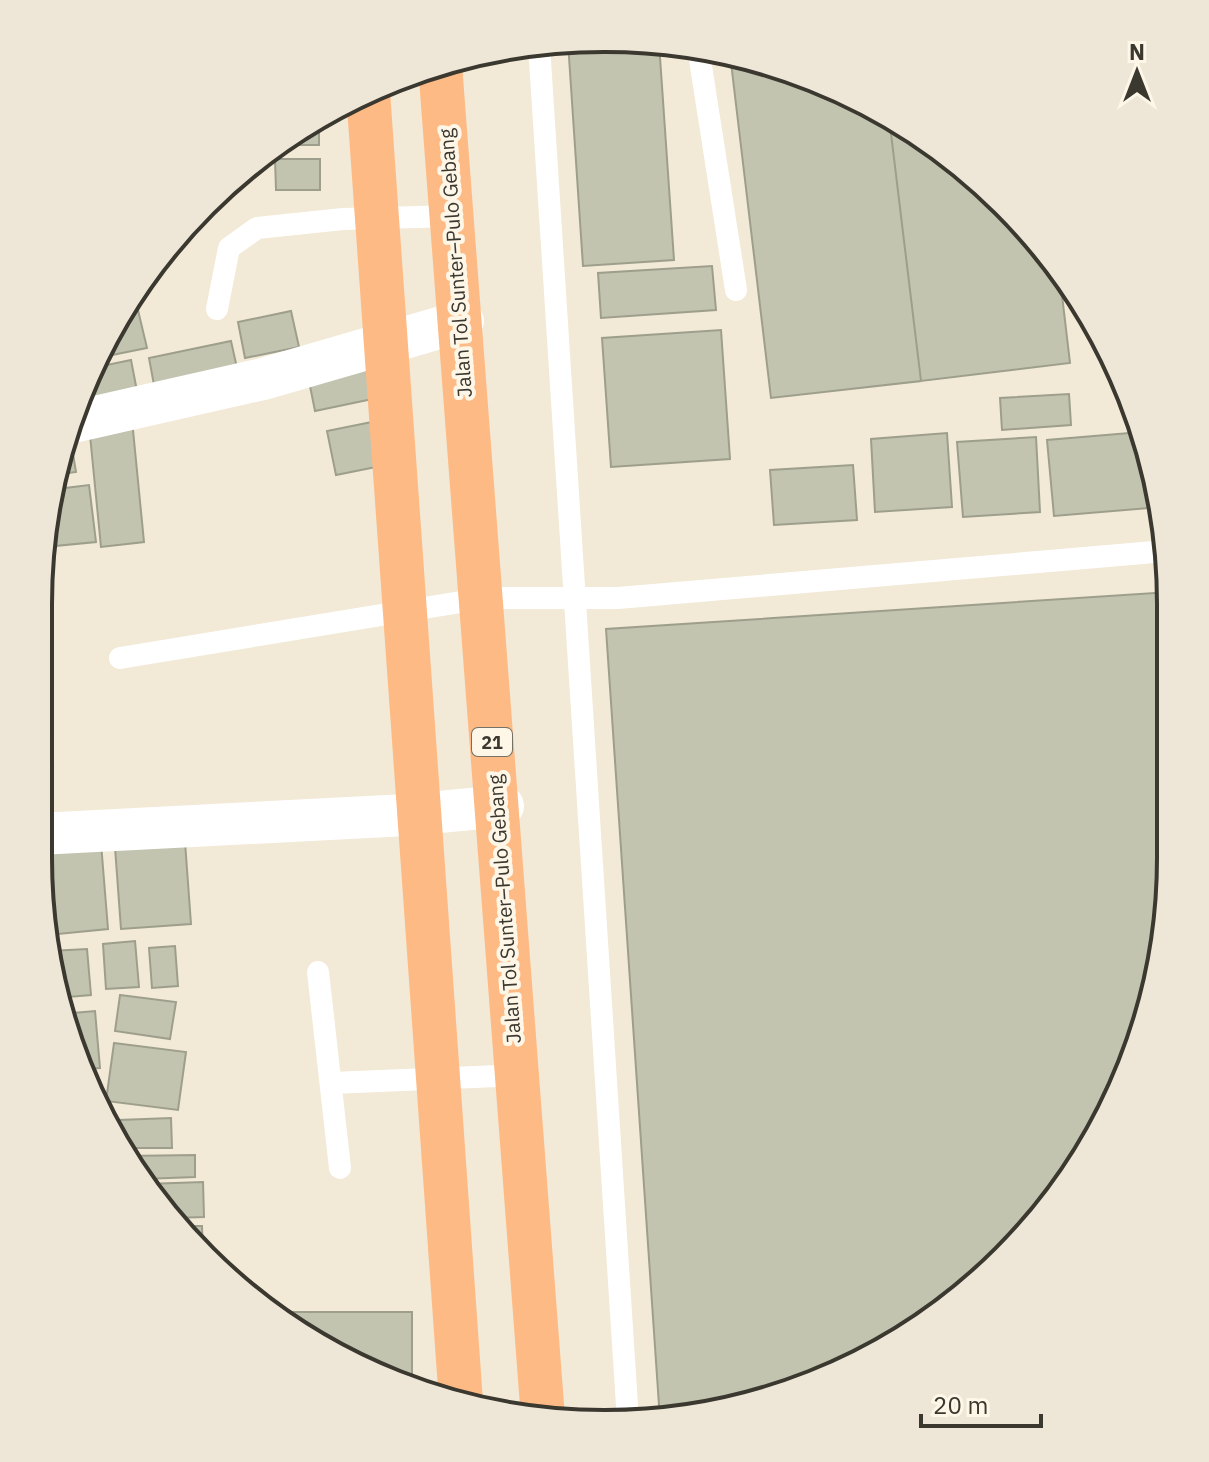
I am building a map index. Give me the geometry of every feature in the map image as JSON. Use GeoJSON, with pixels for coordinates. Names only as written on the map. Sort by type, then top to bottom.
{"type":"FeatureCollection","features":[{"type":"Feature","properties":{"kind":"highway","name":"Jalan Tol Sunter–Pulo Gebang"},"geometry":{"type":"LineString","coordinates":[[441,77],[542,1406]]}},
{"type":"Feature","properties":{"kind":"highway"},"geometry":{"type":"LineString","coordinates":[[369,105],[460,1390]]}},
{"type":"Feature","properties":{"kind":"street"},"geometry":{"type":"LineString","coordinates":[[84,420],[263,379],[463,321]]}},
{"type":"Feature","properties":{"kind":"street"},"geometry":{"type":"LineString","coordinates":[[52,833],[407,815],[503,806]]}},
{"type":"Feature","properties":{"kind":"lane"},"geometry":{"type":"LineString","coordinates":[[540,56],[627,1409]]}},
{"type":"Feature","properties":{"kind":"lane"},"geometry":{"type":"LineString","coordinates":[[700,61],[736,290]]}},
{"type":"Feature","properties":{"kind":"lane"},"geometry":{"type":"LineString","coordinates":[[217,309],[229,248],[257,228],[343,219],[454,216]]}},
{"type":"Feature","properties":{"kind":"lane"},"geometry":{"type":"LineString","coordinates":[[120,658],[485,598],[618,598],[1154,552]]}},
{"type":"Feature","properties":{"kind":"lane"},"geometry":{"type":"LineString","coordinates":[[318,972],[340,1168]]}},
{"type":"Feature","properties":{"kind":"lane"},"geometry":{"type":"LineString","coordinates":[[332,1083],[525,1075]]}},
{"type":"Feature","properties":{"kind":"building"},"geometry":{"type":"Polygon","coordinates":[[[569,53],[660,55],[674,260],[583,266],[569,53]]]}},
{"type":"Feature","properties":{"kind":"building"},"geometry":{"type":"Polygon","coordinates":[[[732,67],[816,94],[891,132],[921,381],[771,398],[732,67]]]}},
{"type":"Feature","properties":{"kind":"building"},"geometry":{"type":"Polygon","coordinates":[[[319,132],[319,145],[298,145],[319,132]]]}},
{"type":"Feature","properties":{"kind":"building"},"geometry":{"type":"Polygon","coordinates":[[[891,132],[969,189],[1020,240],[1062,295],[1070,363],[921,381],[891,132]]]}},
{"type":"Feature","properties":{"kind":"building"},"geometry":{"type":"Polygon","coordinates":[[[320,159],[320,190],[276,190],[275,161],[320,159]]]}},
{"type":"Feature","properties":{"kind":"building"},"geometry":{"type":"Polygon","coordinates":[[[712,266],[716,310],[601,318],[598,273],[712,266]]]}},
{"type":"Feature","properties":{"kind":"building"},"geometry":{"type":"Polygon","coordinates":[[[138,309],[147,348],[112,355],[138,309]]]}},
{"type":"Feature","properties":{"kind":"building"},"geometry":{"type":"Polygon","coordinates":[[[291,311],[299,347],[245,358],[238,322],[291,311]]]}},
{"type":"Feature","properties":{"kind":"building"},"geometry":{"type":"Polygon","coordinates":[[[721,330],[730,459],[611,467],[602,338],[721,330]]]}},
{"type":"Feature","properties":{"kind":"building"},"geometry":{"type":"Polygon","coordinates":[[[231,341],[237,368],[154,385],[149,358],[231,341]]]}},
{"type":"Feature","properties":{"kind":"building"},"geometry":{"type":"Polygon","coordinates":[[[373,358],[382,397],[315,411],[307,371],[373,358]]]}},
{"type":"Feature","properties":{"kind":"building"},"geometry":{"type":"Polygon","coordinates":[[[131,360],[137,391],[91,400],[107,365],[131,360]]]}},
{"type":"Feature","properties":{"kind":"building"},"geometry":{"type":"Polygon","coordinates":[[[1069,394],[1071,425],[1002,430],[1000,398],[1069,394]]]}},
{"type":"Feature","properties":{"kind":"building"},"geometry":{"type":"Polygon","coordinates":[[[132,420],[144,542],[101,547],[89,425],[132,420]]]}},
{"type":"Feature","properties":{"kind":"building"},"geometry":{"type":"Polygon","coordinates":[[[377,421],[386,465],[336,475],[327,431],[377,421]]]}},
{"type":"Feature","properties":{"kind":"building"},"geometry":{"type":"Polygon","coordinates":[[[947,433],[952,507],[875,512],[871,439],[947,433]]]}},
{"type":"Feature","properties":{"kind":"building"},"geometry":{"type":"Polygon","coordinates":[[[1130,433],[1148,508],[1054,516],[1047,440],[1130,433]]]}},
{"type":"Feature","properties":{"kind":"building"},"geometry":{"type":"Polygon","coordinates":[[[1036,437],[1040,512],[963,517],[957,442],[1036,437]]]}},
{"type":"Feature","properties":{"kind":"building"},"geometry":{"type":"Polygon","coordinates":[[[73,455],[76,472],[68,473],[73,455]]]}},
{"type":"Feature","properties":{"kind":"building"},"geometry":{"type":"Polygon","coordinates":[[[853,465],[857,520],[774,525],[770,470],[853,465]]]}},
{"type":"Feature","properties":{"kind":"building"},"geometry":{"type":"Polygon","coordinates":[[[89,485],[96,542],[55,546],[65,488],[89,485]]]}},
{"type":"Feature","properties":{"kind":"building"},"geometry":{"type":"Polygon","coordinates":[[[1157,593],[1157,858],[1152,930],[1128,1035],[1083,1134],[1043,1194],[1020,1222],[969,1273],[911,1317],[849,1353],[782,1381],[712,1399],[659,1407],[606,629],[1157,593]]]}},
{"type":"Feature","properties":{"kind":"building"},"geometry":{"type":"Polygon","coordinates":[[[184,828],[191,924],[121,929],[114,834],[184,828]]]}},
{"type":"Feature","properties":{"kind":"building"},"geometry":{"type":"Polygon","coordinates":[[[100,831],[108,929],[58,934],[52,835],[100,831]]]}},
{"type":"Feature","properties":{"kind":"building"},"geometry":{"type":"Polygon","coordinates":[[[135,941],[139,987],[106,989],[103,944],[135,941]]]}},
{"type":"Feature","properties":{"kind":"building"},"geometry":{"type":"Polygon","coordinates":[[[175,946],[178,986],[152,988],[149,948],[175,946]]]}},
{"type":"Feature","properties":{"kind":"building"},"geometry":{"type":"Polygon","coordinates":[[[87,949],[91,995],[70,997],[61,950],[87,949]]]}},
{"type":"Feature","properties":{"kind":"building"},"geometry":{"type":"Polygon","coordinates":[[[120,995],[176,1002],[170,1039],[115,1031],[120,995]]]}},
{"type":"Feature","properties":{"kind":"building"},"geometry":{"type":"Polygon","coordinates":[[[95,1011],[100,1068],[94,1068],[75,1013],[95,1011]]]}},
{"type":"Feature","properties":{"kind":"building"},"geometry":{"type":"Polygon","coordinates":[[[114,1043],[186,1052],[178,1110],[109,1101],[107,1097],[114,1043]]]}},
{"type":"Feature","properties":{"kind":"building"},"geometry":{"type":"Polygon","coordinates":[[[171,1118],[172,1148],[135,1148],[119,1120],[171,1118]]]}},
{"type":"Feature","properties":{"kind":"building"},"geometry":{"type":"Polygon","coordinates":[[[195,1155],[195,1177],[155,1179],[140,1156],[195,1155]]]}},
{"type":"Feature","properties":{"kind":"building"},"geometry":{"type":"Polygon","coordinates":[[[203,1182],[204,1217],[185,1218],[159,1184],[203,1182]]]}},
{"type":"Feature","properties":{"kind":"building"},"geometry":{"type":"Polygon","coordinates":[[[193,1226],[202,1226],[202,1236],[193,1226]]]}},
{"type":"Feature","properties":{"kind":"building"},"geometry":{"type":"Polygon","coordinates":[[[291,1312],[412,1312],[412,1375],[360,1353],[291,1312]]]}}]}
